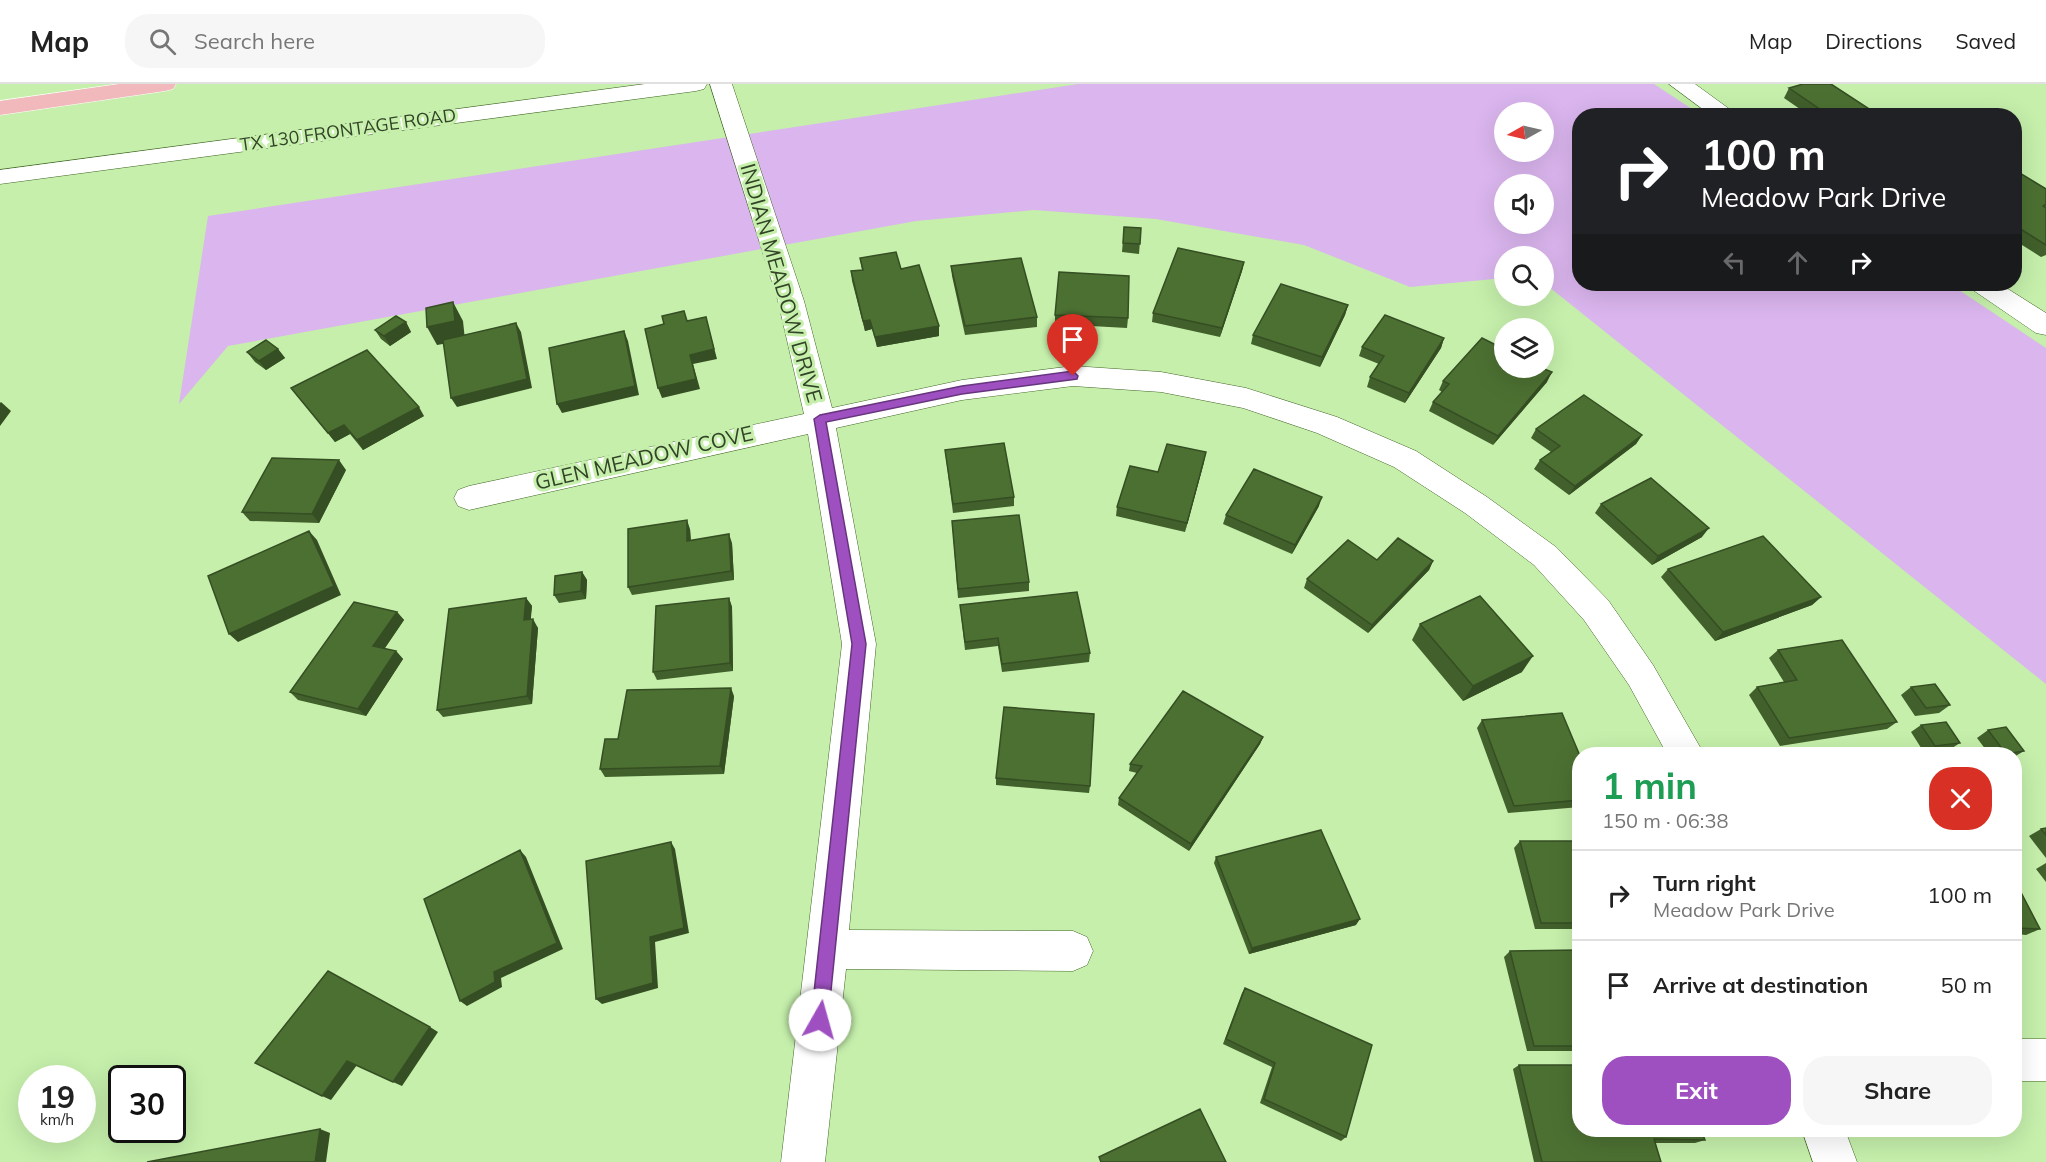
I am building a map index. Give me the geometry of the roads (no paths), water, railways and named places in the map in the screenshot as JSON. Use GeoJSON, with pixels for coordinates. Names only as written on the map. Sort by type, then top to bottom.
{"type":"FeatureCollection","features":[{"type":"Feature","properties":{"kind":"highway"},"geometry":{"type":"LineString","coordinates":[[0,93],[74,84]]}},
{"type":"Feature","properties":{"kind":"highway"},"geometry":{"type":"LineString","coordinates":[[0,108],[165,84]]}},
{"type":"Feature","properties":{"kind":"street","name":"TX 130 FRONTAGE ROAD"},"geometry":{"type":"LineString","coordinates":[[0,177],[696,84]]}},
{"type":"Feature","properties":{"kind":"street","name":"INDIAN MEADOW DRIVE"},"geometry":{"type":"LineString","coordinates":[[722,84],[791,302],[820,419],[859,644],[828,948],[803,1162]]}},
{"type":"Feature","properties":{"kind":"street"},"geometry":{"type":"LineString","coordinates":[[1680,84],[1716,108]]}},
{"type":"Feature","properties":{"kind":"street"},"geometry":{"type":"LineString","coordinates":[[1993,291],[2046,326]]}},
{"type":"Feature","properties":{"kind":"street","name":"GLEN MEADOW COVE"},"geometry":{"type":"LineString","coordinates":[[469,498],[820,419],[962,390],[1073,376],[1161,382],[1246,398],[1327,425],[1405,459],[1476,505],[1545,556],[1596,610],[1641,675],[1682,747]]}},
{"type":"Feature","properties":{"kind":"street"},"geometry":{"type":"LineString","coordinates":[[828,948],[1073,951]]}},
{"type":"Feature","properties":{"kind":"street"},"geometry":{"type":"LineString","coordinates":[[2022,1060],[2046,1060]]}},
{"type":"Feature","properties":{"kind":"street"},"geometry":{"type":"LineString","coordinates":[[1826,1137],[1835,1162]]}}]}
